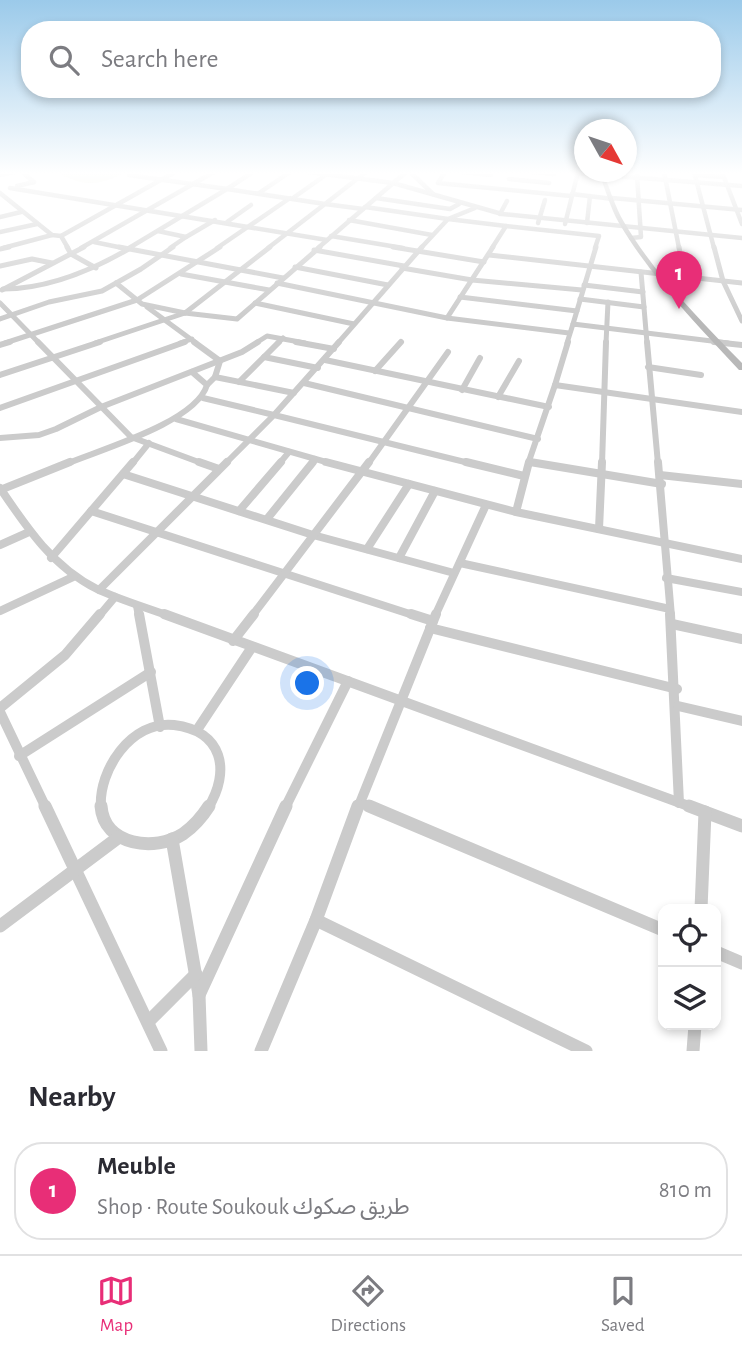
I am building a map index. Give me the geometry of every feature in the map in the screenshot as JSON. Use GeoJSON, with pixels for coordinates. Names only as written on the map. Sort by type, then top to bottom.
{"type":"FeatureCollection","features":[{"type":"Feature","properties":{"kind":"street"},"geometry":{"type":"LineString","coordinates":[[34,221],[52,235]]}},
{"type":"Feature","properties":{"kind":"street"},"geometry":{"type":"LineString","coordinates":[[0,249],[52,235],[61,236],[87,221]]}},
{"type":"Feature","properties":{"kind":"street"},"geometry":{"type":"LineString","coordinates":[[1,290],[132,221]]}},
{"type":"Feature","properties":{"kind":"street"},"geometry":{"type":"LineString","coordinates":[[1,290],[18,291],[96,268],[174,221]]}},
{"type":"Feature","properties":{"kind":"street"},"geometry":{"type":"LineString","coordinates":[[0,319],[48,302],[102,291],[213,221]]}},
{"type":"Feature","properties":{"kind":"street"},"geometry":{"type":"LineString","coordinates":[[221,221],[484,262]]}},
{"type":"Feature","properties":{"kind":"street"},"geometry":{"type":"LineString","coordinates":[[0,345],[137,300],[198,263],[258,221]]}},
{"type":"Feature","properties":{"kind":"street"},"geometry":{"type":"LineString","coordinates":[[0,374],[185,313],[303,221]]}},
{"type":"Feature","properties":{"kind":"street"},"geometry":{"type":"LineString","coordinates":[[144,305],[234,320],[348,221]]}},
{"type":"Feature","properties":{"kind":"street"},"geometry":{"type":"LineString","coordinates":[[355,221],[432,235]]}},
{"type":"Feature","properties":{"kind":"street"},"geometry":{"type":"LineString","coordinates":[[99,590],[190,496],[274,415],[446,221]]}},
{"type":"Feature","properties":{"kind":"street"},"geometry":{"type":"LineString","coordinates":[[465,221],[599,236],[549,407],[524,476],[516,512]]}},
{"type":"Feature","properties":{"kind":"street"},"geometry":{"type":"LineString","coordinates":[[536,230],[538,221]]}},
{"type":"Feature","properties":{"kind":"street"},"geometry":{"type":"LineString","coordinates":[[563,233],[565,221]]}},
{"type":"Feature","properties":{"kind":"street"},"geometry":{"type":"LineString","coordinates":[[566,221],[742,238]]}},
{"type":"Feature","properties":{"kind":"street"},"geometry":{"type":"LineString","coordinates":[[622,221],[631,238],[660,274],[716,342],[742,368]]}},
{"type":"Feature","properties":{"kind":"street"},"geometry":{"type":"LineString","coordinates":[[631,238],[640,237],[640,221]]}},
{"type":"Feature","properties":{"kind":"street"},"geometry":{"type":"LineString","coordinates":[[675,221],[684,277]]}},
{"type":"Feature","properties":{"kind":"street"},"geometry":{"type":"LineString","coordinates":[[709,221],[723,281],[742,321]]}},
{"type":"Feature","properties":{"kind":"street"},"geometry":{"type":"LineString","coordinates":[[0,232],[37,223]]}},
{"type":"Feature","properties":{"kind":"street"},"geometry":{"type":"LineString","coordinates":[[447,318],[506,226]]}},
{"type":"Feature","properties":{"kind":"street"},"geometry":{"type":"LineString","coordinates":[[158,231],[186,237]]}},
{"type":"Feature","properties":{"kind":"street"},"geometry":{"type":"LineString","coordinates":[[61,236],[71,254],[96,268]]}},
{"type":"Feature","properties":{"kind":"street"},"geometry":{"type":"LineString","coordinates":[[94,242],[284,278]]}},
{"type":"Feature","properties":{"kind":"street"},"geometry":{"type":"LineString","coordinates":[[314,250],[472,280],[643,292]]}},
{"type":"Feature","properties":{"kind":"street"},"geometry":{"type":"LineString","coordinates":[[489,255],[742,284]]}},
{"type":"Feature","properties":{"kind":"street"},"geometry":{"type":"LineString","coordinates":[[0,267],[32,259],[52,262]]}},
{"type":"Feature","properties":{"kind":"street"},"geometry":{"type":"LineString","coordinates":[[295,267],[388,285]]}},
{"type":"Feature","properties":{"kind":"street"},"geometry":{"type":"LineString","coordinates":[[641,272],[677,689],[679,803]]}},
{"type":"Feature","properties":{"kind":"street"},"geometry":{"type":"LineString","coordinates":[[181,274],[269,290]]}},
{"type":"Feature","properties":{"kind":"street"},"geometry":{"type":"LineString","coordinates":[[117,283],[220,361]]}},
{"type":"Feature","properties":{"kind":"street"},"geometry":{"type":"LineString","coordinates":[[277,283],[447,318],[569,333]]}},
{"type":"Feature","properties":{"kind":"street"},"geometry":{"type":"LineString","coordinates":[[460,297],[577,311]]}},
{"type":"Feature","properties":{"kind":"street"},"geometry":{"type":"LineString","coordinates":[[580,299],[645,307]]}},
{"type":"Feature","properties":{"kind":"street"},"geometry":{"type":"LineString","coordinates":[[599,529],[608,302]]}},
{"type":"Feature","properties":{"kind":"street"},"geometry":{"type":"LineString","coordinates":[[0,303],[131,437],[219,469]]}},
{"type":"Feature","properties":{"kind":"street"},"geometry":{"type":"LineString","coordinates":[[255,303],[354,324]]}},
{"type":"Feature","properties":{"kind":"street"},"geometry":{"type":"LineString","coordinates":[[573,324],[742,345]]}},
{"type":"Feature","properties":{"kind":"street"},"geometry":{"type":"LineString","coordinates":[[0,438],[39,435],[101,407],[220,361],[267,336],[334,349]]}},
{"type":"Feature","properties":{"kind":"street"},"geometry":{"type":"LineString","coordinates":[[0,408],[192,338]]}},
{"type":"Feature","properties":{"kind":"street"},"geometry":{"type":"LineString","coordinates":[[239,382],[283,338]]}},
{"type":"Feature","properties":{"kind":"street"},"geometry":{"type":"LineString","coordinates":[[376,371],[401,342]]}},
{"type":"Feature","properties":{"kind":"street"},"geometry":{"type":"LineString","coordinates":[[233,641],[362,472],[448,352]]}},
{"type":"Feature","properties":{"kind":"street"},"geometry":{"type":"LineString","coordinates":[[264,357],[317,368]]}},
{"type":"Feature","properties":{"kind":"street"},"geometry":{"type":"LineString","coordinates":[[462,390],[480,358]]}},
{"type":"Feature","properties":{"kind":"street"},"geometry":{"type":"LineString","coordinates":[[325,360],[549,407]]}},
{"type":"Feature","properties":{"kind":"street"},"geometry":{"type":"LineString","coordinates":[[498,397],[519,360]]}},
{"type":"Feature","properties":{"kind":"street"},"geometry":{"type":"LineString","coordinates":[[220,361],[215,377],[207,385],[203,398],[176,419],[0,489],[29,532],[51,558],[73,577],[137,606],[742,825]]}},
{"type":"Feature","properties":{"kind":"street"},"geometry":{"type":"LineString","coordinates":[[648,367],[701,375]]}},
{"type":"Feature","properties":{"kind":"street"},"geometry":{"type":"LineString","coordinates":[[192,372],[207,385]]}},
{"type":"Feature","properties":{"kind":"street"},"geometry":{"type":"LineString","coordinates":[[215,377],[294,393]]}},
{"type":"Feature","properties":{"kind":"street"},"geometry":{"type":"LineString","coordinates":[[304,383],[538,439]]}},
{"type":"Feature","properties":{"kind":"street"},"geometry":{"type":"LineString","coordinates":[[555,385],[742,412]]}},
{"type":"Feature","properties":{"kind":"street"},"geometry":{"type":"LineString","coordinates":[[203,398],[524,476]]}},
{"type":"Feature","properties":{"kind":"street"},"geometry":{"type":"LineString","coordinates":[[176,419],[486,505],[742,559]]}},
{"type":"Feature","properties":{"kind":"street"},"geometry":{"type":"LineString","coordinates":[[51,558],[149,443]]}},
{"type":"Feature","properties":{"kind":"street"},"geometry":{"type":"LineString","coordinates":[[239,511],[289,452]]}},
{"type":"Feature","properties":{"kind":"street"},"geometry":{"type":"LineString","coordinates":[[267,519],[315,459]]}},
{"type":"Feature","properties":{"kind":"street"},"geometry":{"type":"LineString","coordinates":[[530,463],[601,475],[742,484]]}},
{"type":"Feature","properties":{"kind":"street"},"geometry":{"type":"LineString","coordinates":[[123,474],[313,535],[454,573]]}},
{"type":"Feature","properties":{"kind":"street"},"geometry":{"type":"LineString","coordinates":[[367,549],[409,484]]}},
{"type":"Feature","properties":{"kind":"street"},"geometry":{"type":"LineString","coordinates":[[399,558],[435,491]]}},
{"type":"Feature","properties":{"kind":"street"},"geometry":{"type":"LineString","coordinates":[[261,1051],[316,920],[431,624],[486,505]]}},
{"type":"Feature","properties":{"kind":"street"},"geometry":{"type":"LineString","coordinates":[[91,512],[284,573],[431,624],[677,689]]}},
{"type":"Feature","properties":{"kind":"street"},"geometry":{"type":"LineString","coordinates":[[0,545],[29,532]]}},
{"type":"Feature","properties":{"kind":"street"},"geometry":{"type":"LineString","coordinates":[[460,563],[670,609]]}},
{"type":"Feature","properties":{"kind":"street"},"geometry":{"type":"LineString","coordinates":[[0,611],[73,577]]}},
{"type":"Feature","properties":{"kind":"street"},"geometry":{"type":"LineString","coordinates":[[666,578],[742,592]]}},
{"type":"Feature","properties":{"kind":"street"},"geometry":{"type":"LineString","coordinates":[[115,597],[65,655],[0,710],[19,756],[76,868],[161,1051]]}},
{"type":"Feature","properties":{"kind":"street"},"geometry":{"type":"LineString","coordinates":[[137,606],[160,727]]}},
{"type":"Feature","properties":{"kind":"street"},"geometry":{"type":"LineString","coordinates":[[672,624],[742,639]]}},
{"type":"Feature","properties":{"kind":"street"},"geometry":{"type":"LineString","coordinates":[[197,730],[252,647]]}},
{"type":"Feature","properties":{"kind":"street"},"geometry":{"type":"LineString","coordinates":[[19,756],[150,672]]}},
{"type":"Feature","properties":{"kind":"street"},"geometry":{"type":"LineString","coordinates":[[200,995],[278,822],[348,681]]}},
{"type":"Feature","properties":{"kind":"street"},"geometry":{"type":"LineString","coordinates":[[678,706],[742,722]]}},
{"type":"Feature","properties":{"kind":"street"},"geometry":{"type":"LineString","coordinates":[[185,726],[197,730],[208,737],[221,760],[219,789],[202,819],[172,839],[144,844],[119,837],[107,826],[100,810],[99,793],[103,775],[113,758],[126,744],[142,733],[160,727],[185,726]]}},
{"type":"Feature","properties":{"kind":"street"},"geometry":{"type":"LineString","coordinates":[[361,803],[658,928]]}},
{"type":"Feature","properties":{"kind":"street"},"geometry":{"type":"LineString","coordinates":[[701,904],[705,812]]}},
{"type":"Feature","properties":{"kind":"street"},"geometry":{"type":"LineString","coordinates":[[0,926],[119,837]]}},
{"type":"Feature","properties":{"kind":"street"},"geometry":{"type":"LineString","coordinates":[[172,839],[200,995],[202,1051]]}},
{"type":"Feature","properties":{"kind":"street"},"geometry":{"type":"LineString","coordinates":[[316,920],[586,1051]]}},
{"type":"Feature","properties":{"kind":"street"},"geometry":{"type":"LineString","coordinates":[[721,954],[742,963]]}},
{"type":"Feature","properties":{"kind":"street"},"geometry":{"type":"LineString","coordinates":[[148,1022],[196,974]]}},
{"type":"Feature","properties":{"kind":"street"},"geometry":{"type":"LineString","coordinates":[[693,1051],[695,1030]]}},
{"type":"Feature","properties":{"kind":"building"},"geometry":{"type":"Polygon","coordinates":[[[674,274],[682,275],[684,286],[674,274]]]}},
{"type":"Feature","properties":{"kind":"place","name":"Meuble"},"geometry":{"type":"Point","coordinates":[679,309]}}]}
